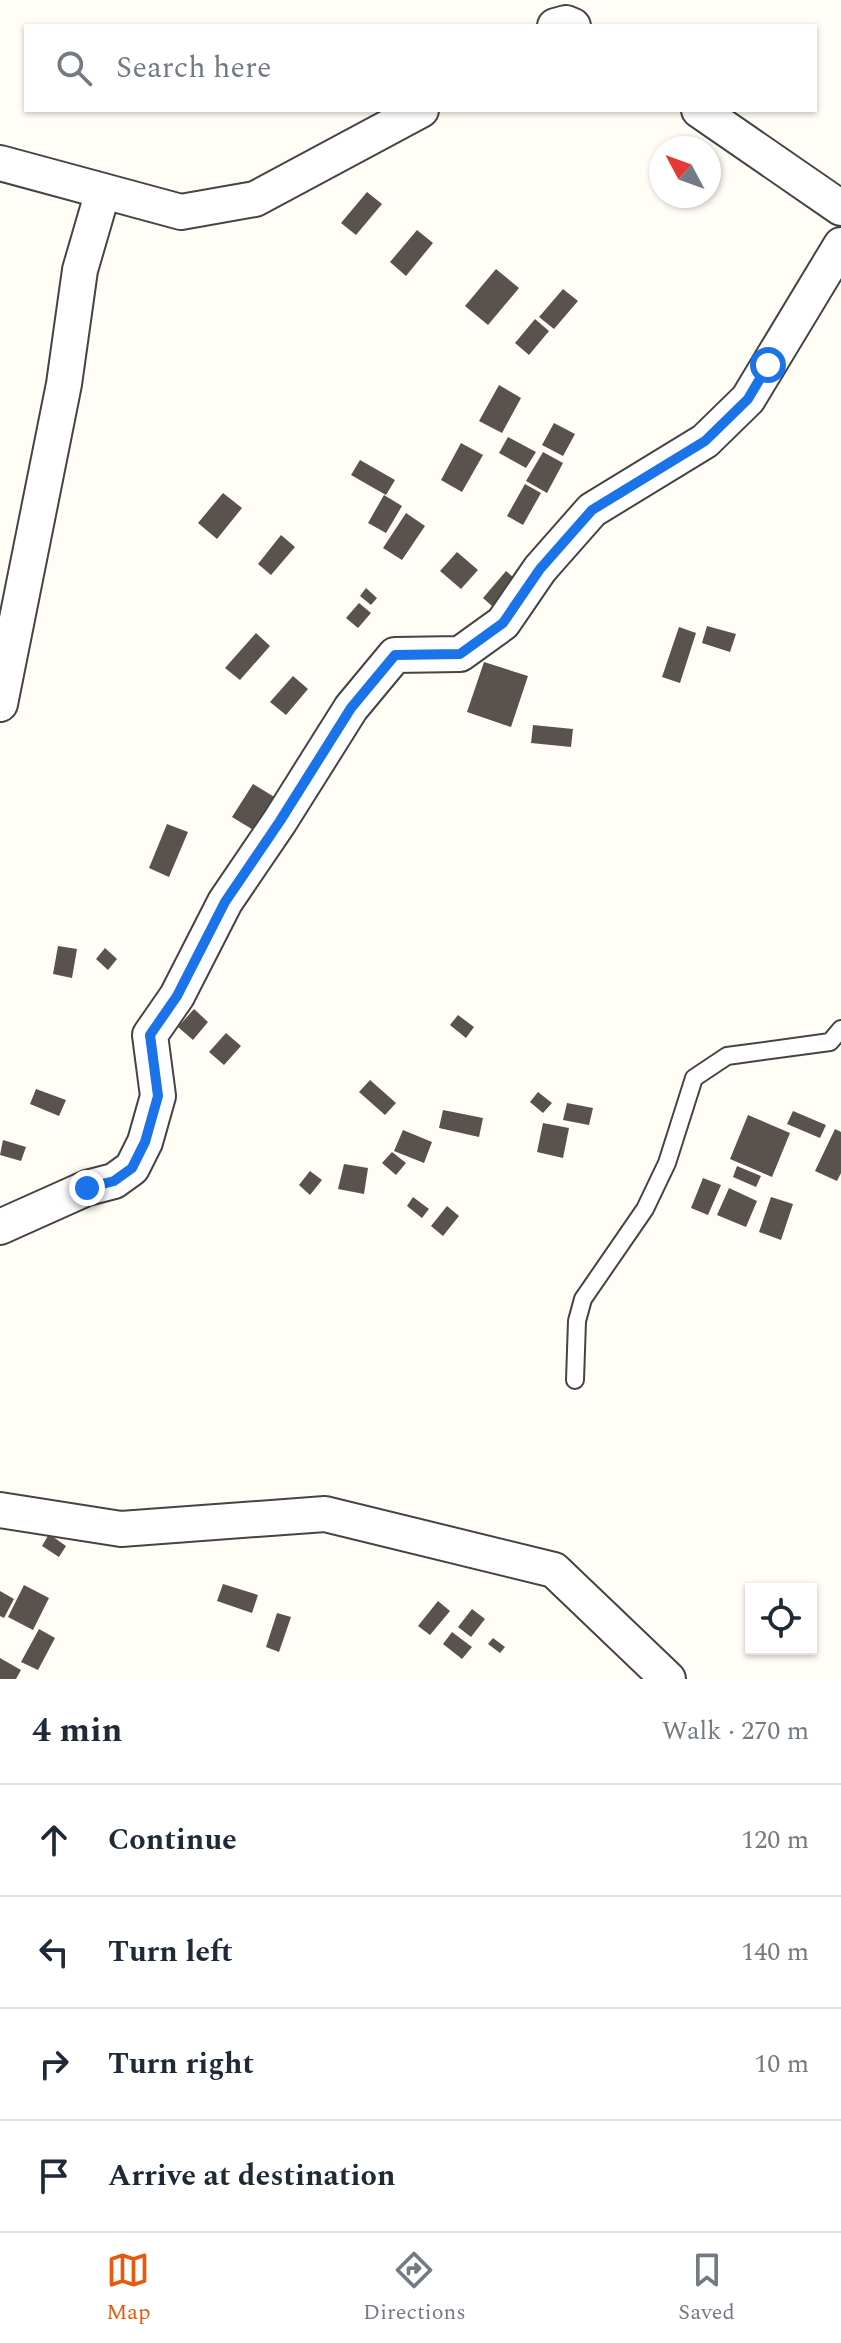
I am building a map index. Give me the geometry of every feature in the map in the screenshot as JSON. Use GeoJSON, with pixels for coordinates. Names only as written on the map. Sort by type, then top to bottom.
{"type":"FeatureCollection","features":[{"type":"Feature","properties":{"kind":"street"},"geometry":{"type":"LineString","coordinates":[[0,163],[181,212],[255,199],[417,112]]}},
{"type":"Feature","properties":{"kind":"street"},"geometry":{"type":"LineString","coordinates":[[702,112],[841,208]]}},
{"type":"Feature","properties":{"kind":"street"},"geometry":{"type":"LineString","coordinates":[[0,704],[64,384],[80,270],[103,191]]}},
{"type":"Feature","properties":{"kind":"street"},"geometry":{"type":"LineString","coordinates":[[0,1227],[87,1188],[114,1181],[132,1168],[145,1142],[158,1096],[150,1035],[177,996],[225,902],[351,708],[395,655],[460,654],[503,623],[540,569],[592,510],[705,441],[748,399],[841,245]]}},
{"type":"Feature","properties":{"kind":"street"},"geometry":{"type":"LineString","coordinates":[[0,1510],[121,1529],[325,1514],[554,1570],[668,1679]]}},
{"type":"Feature","properties":{"kind":"lane"},"geometry":{"type":"LineString","coordinates":[[575,1380],[577,1321],[583,1299],[645,1209],[667,1163],[694,1078],[727,1056],[830,1042],[841,1029]]}},
{"type":"Feature","properties":{"kind":"building"},"geometry":{"type":"Polygon","coordinates":[[[367,192],[382,204],[356,235],[341,223],[367,192]]]}},
{"type":"Feature","properties":{"kind":"building"},"geometry":{"type":"Polygon","coordinates":[[[417,230],[433,243],[406,276],[390,262],[417,230]]]}},
{"type":"Feature","properties":{"kind":"building"},"geometry":{"type":"Polygon","coordinates":[[[496,269],[519,288],[488,325],[465,306],[496,269]]]}},
{"type":"Feature","properties":{"kind":"building"},"geometry":{"type":"Polygon","coordinates":[[[563,289],[578,301],[554,329],[539,317],[563,289]]]}},
{"type":"Feature","properties":{"kind":"building"},"geometry":{"type":"Polygon","coordinates":[[[535,319],[549,331],[529,355],[515,343],[535,319]]]}},
{"type":"Feature","properties":{"kind":"building"},"geometry":{"type":"Polygon","coordinates":[[[499,385],[521,398],[502,433],[479,421],[499,385]]]}},
{"type":"Feature","properties":{"kind":"building"},"geometry":{"type":"Polygon","coordinates":[[[554,423],[575,434],[563,456],[542,445],[554,423]]]}},
{"type":"Feature","properties":{"kind":"building"},"geometry":{"type":"Polygon","coordinates":[[[508,437],[536,452],[526,468],[499,453],[508,437]]]}},
{"type":"Feature","properties":{"kind":"building"},"geometry":{"type":"Polygon","coordinates":[[[461,443],[483,455],[462,492],[441,480],[461,443]]]}},
{"type":"Feature","properties":{"kind":"building"},"geometry":{"type":"Polygon","coordinates":[[[543,452],[563,463],[547,493],[526,481],[543,452]]]}},
{"type":"Feature","properties":{"kind":"building"},"geometry":{"type":"Polygon","coordinates":[[[360,460],[395,480],[386,495],[351,475],[360,460]]]}},
{"type":"Feature","properties":{"kind":"building"},"geometry":{"type":"Polygon","coordinates":[[[525,484],[541,493],[523,525],[507,516],[525,484]]]}},
{"type":"Feature","properties":{"kind":"building"},"geometry":{"type":"Polygon","coordinates":[[[223,493],[242,508],[217,539],[198,523],[223,493]]]}},
{"type":"Feature","properties":{"kind":"building"},"geometry":{"type":"Polygon","coordinates":[[[384,495],[402,506],[386,533],[368,523],[384,495]]]}},
{"type":"Feature","properties":{"kind":"building"},"geometry":{"type":"Polygon","coordinates":[[[406,513],[425,526],[402,560],[383,548],[406,513]]]}},
{"type":"Feature","properties":{"kind":"building"},"geometry":{"type":"Polygon","coordinates":[[[281,535],[295,547],[271,575],[258,564],[281,535]]]}},
{"type":"Feature","properties":{"kind":"building"},"geometry":{"type":"Polygon","coordinates":[[[457,552],[478,570],[461,589],[440,571],[457,552]]]}},
{"type":"Feature","properties":{"kind":"building"},"geometry":{"type":"Polygon","coordinates":[[[506,571],[525,587],[501,614],[483,598],[506,571]]]}},
{"type":"Feature","properties":{"kind":"building"},"geometry":{"type":"Polygon","coordinates":[[[366,588],[377,598],[371,605],[360,596],[366,588]]]}},
{"type":"Feature","properties":{"kind":"building"},"geometry":{"type":"Polygon","coordinates":[[[359,603],[371,613],[358,628],[346,618],[359,603]]]}},
{"type":"Feature","properties":{"kind":"building"},"geometry":{"type":"Polygon","coordinates":[[[707,626],[736,634],[730,652],[702,643],[707,626]]]}},
{"type":"Feature","properties":{"kind":"building"},"geometry":{"type":"Polygon","coordinates":[[[679,627],[696,633],[680,683],[662,677],[679,627]]]}},
{"type":"Feature","properties":{"kind":"building"},"geometry":{"type":"Polygon","coordinates":[[[256,633],[270,646],[240,680],[225,668],[256,633]]]}},
{"type":"Feature","properties":{"kind":"building"},"geometry":{"type":"Polygon","coordinates":[[[484,662],[528,676],[511,727],[467,712],[484,662]]]}},
{"type":"Feature","properties":{"kind":"building"},"geometry":{"type":"Polygon","coordinates":[[[293,676],[308,689],[286,715],[270,702],[293,676]]]}},
{"type":"Feature","properties":{"kind":"building"},"geometry":{"type":"Polygon","coordinates":[[[533,725],[573,729],[571,747],[531,743],[533,725]]]}},
{"type":"Feature","properties":{"kind":"building"},"geometry":{"type":"Polygon","coordinates":[[[253,784],[276,798],[255,831],[232,817],[253,784]]]}},
{"type":"Feature","properties":{"kind":"building"},"geometry":{"type":"Polygon","coordinates":[[[167,824],[188,832],[169,877],[149,868],[167,824]]]}},
{"type":"Feature","properties":{"kind":"building"},"geometry":{"type":"Polygon","coordinates":[[[58,946],[77,949],[72,978],[53,974],[58,946]]]}},
{"type":"Feature","properties":{"kind":"building"},"geometry":{"type":"Polygon","coordinates":[[[105,948],[117,959],[108,970],[96,959],[105,948]]]}},
{"type":"Feature","properties":{"kind":"building"},"geometry":{"type":"Polygon","coordinates":[[[194,1009],[208,1022],[193,1040],[178,1027],[194,1009]]]}},
{"type":"Feature","properties":{"kind":"building"},"geometry":{"type":"Polygon","coordinates":[[[458,1015],[474,1027],[466,1038],[450,1025],[458,1015]]]}},
{"type":"Feature","properties":{"kind":"building"},"geometry":{"type":"Polygon","coordinates":[[[226,1033],[241,1046],[224,1065],[209,1052],[226,1033]]]}},
{"type":"Feature","properties":{"kind":"building"},"geometry":{"type":"Polygon","coordinates":[[[370,1080],[396,1103],[385,1115],[359,1092],[370,1080]]]}},
{"type":"Feature","properties":{"kind":"building"},"geometry":{"type":"Polygon","coordinates":[[[36,1089],[66,1100],[59,1116],[30,1104],[36,1089]]]}},
{"type":"Feature","properties":{"kind":"building"},"geometry":{"type":"Polygon","coordinates":[[[538,1092],[552,1103],[543,1113],[530,1102],[538,1092]]]}},
{"type":"Feature","properties":{"kind":"building"},"geometry":{"type":"Polygon","coordinates":[[[567,1103],[593,1108],[589,1125],[563,1120],[567,1103]]]}},
{"type":"Feature","properties":{"kind":"building"},"geometry":{"type":"Polygon","coordinates":[[[443,1110],[483,1118],[479,1137],[439,1128],[443,1110]]]}},
{"type":"Feature","properties":{"kind":"building"},"geometry":{"type":"Polygon","coordinates":[[[793,1111],[826,1125],[820,1138],[787,1124],[793,1111]]]}},
{"type":"Feature","properties":{"kind":"building"},"geometry":{"type":"Polygon","coordinates":[[[748,1115],[790,1133],[772,1177],[730,1159],[748,1115]]]}},
{"type":"Feature","properties":{"kind":"building"},"geometry":{"type":"Polygon","coordinates":[[[543,1123],[569,1128],[563,1158],[537,1152],[543,1123]]]}},
{"type":"Feature","properties":{"kind":"building"},"geometry":{"type":"Polygon","coordinates":[[[835,1129],[841,1132],[841,1173],[837,1181],[815,1171],[835,1129]]]}},
{"type":"Feature","properties":{"kind":"building"},"geometry":{"type":"Polygon","coordinates":[[[403,1130],[432,1142],[424,1163],[394,1151],[403,1130]]]}},
{"type":"Feature","properties":{"kind":"building"},"geometry":{"type":"Polygon","coordinates":[[[3,1140],[26,1147],[21,1161],[0,1155],[3,1140]]]}},
{"type":"Feature","properties":{"kind":"building"},"geometry":{"type":"Polygon","coordinates":[[[392,1152],[406,1163],[396,1175],[382,1163],[392,1152]]]}},
{"type":"Feature","properties":{"kind":"building"},"geometry":{"type":"Polygon","coordinates":[[[344,1164],[368,1168],[364,1194],[338,1189],[344,1164]]]}},
{"type":"Feature","properties":{"kind":"building"},"geometry":{"type":"Polygon","coordinates":[[[737,1166],[761,1176],[756,1187],[733,1177],[737,1166]]]}},
{"type":"Feature","properties":{"kind":"building"},"geometry":{"type":"Polygon","coordinates":[[[310,1171],[322,1180],[310,1195],[299,1185],[310,1171]]]}},
{"type":"Feature","properties":{"kind":"building"},"geometry":{"type":"Polygon","coordinates":[[[703,1178],[721,1185],[708,1215],[691,1208],[703,1178]]]}},
{"type":"Feature","properties":{"kind":"building"},"geometry":{"type":"Polygon","coordinates":[[[729,1188],[757,1201],[746,1227],[717,1215],[729,1188]]]}},
{"type":"Feature","properties":{"kind":"building"},"geometry":{"type":"Polygon","coordinates":[[[413,1197],[429,1209],[422,1218],[407,1206],[413,1197]]]}},
{"type":"Feature","properties":{"kind":"building"},"geometry":{"type":"Polygon","coordinates":[[[771,1197],[793,1204],[781,1240],[759,1232],[771,1197]]]}},
{"type":"Feature","properties":{"kind":"building"},"geometry":{"type":"Polygon","coordinates":[[[447,1206],[459,1216],[443,1236],[431,1226],[447,1206]]]}},
{"type":"Feature","properties":{"kind":"building"},"geometry":{"type":"Polygon","coordinates":[[[49,1534],[66,1546],[59,1557],[42,1546],[49,1534]]]}},
{"type":"Feature","properties":{"kind":"building"},"geometry":{"type":"Polygon","coordinates":[[[223,1584],[258,1595],[252,1613],[217,1601],[223,1584]]]}},
{"type":"Feature","properties":{"kind":"building"},"geometry":{"type":"Polygon","coordinates":[[[24,1585],[49,1598],[33,1630],[8,1617],[24,1585]]]}},
{"type":"Feature","properties":{"kind":"building"},"geometry":{"type":"Polygon","coordinates":[[[0,1591],[14,1599],[4,1618],[0,1616],[0,1591]]]}},
{"type":"Feature","properties":{"kind":"building"},"geometry":{"type":"Polygon","coordinates":[[[438,1601],[450,1611],[430,1635],[418,1626],[438,1601]]]}},
{"type":"Feature","properties":{"kind":"building"},"geometry":{"type":"Polygon","coordinates":[[[472,1609],[485,1619],[471,1637],[458,1627],[472,1609]]]}},
{"type":"Feature","properties":{"kind":"building"},"geometry":{"type":"Polygon","coordinates":[[[277,1613],[291,1617],[279,1652],[266,1647],[277,1613]]]}},
{"type":"Feature","properties":{"kind":"building"},"geometry":{"type":"Polygon","coordinates":[[[39,1629],[55,1638],[38,1670],[21,1662],[39,1629]]]}},
{"type":"Feature","properties":{"kind":"building"},"geometry":{"type":"Polygon","coordinates":[[[452,1632],[472,1647],[462,1659],[443,1644],[452,1632]]]}},
{"type":"Feature","properties":{"kind":"building"},"geometry":{"type":"Polygon","coordinates":[[[493,1638],[505,1647],[500,1653],[488,1644],[493,1638]]]}},
{"type":"Feature","properties":{"kind":"building"},"geometry":{"type":"Polygon","coordinates":[[[0,1658],[21,1670],[16,1679],[0,1679],[0,1658]]]}},
{"type":"Feature","properties":{"kind":"route"},"geometry":{"type":"LineString","coordinates":[[87,1188],[114,1181],[132,1168],[145,1142],[158,1096],[150,1035],[177,996],[225,902],[351,708],[395,655],[460,654],[503,623],[540,569],[592,510],[705,441],[748,399],[768,365]]}}]}
